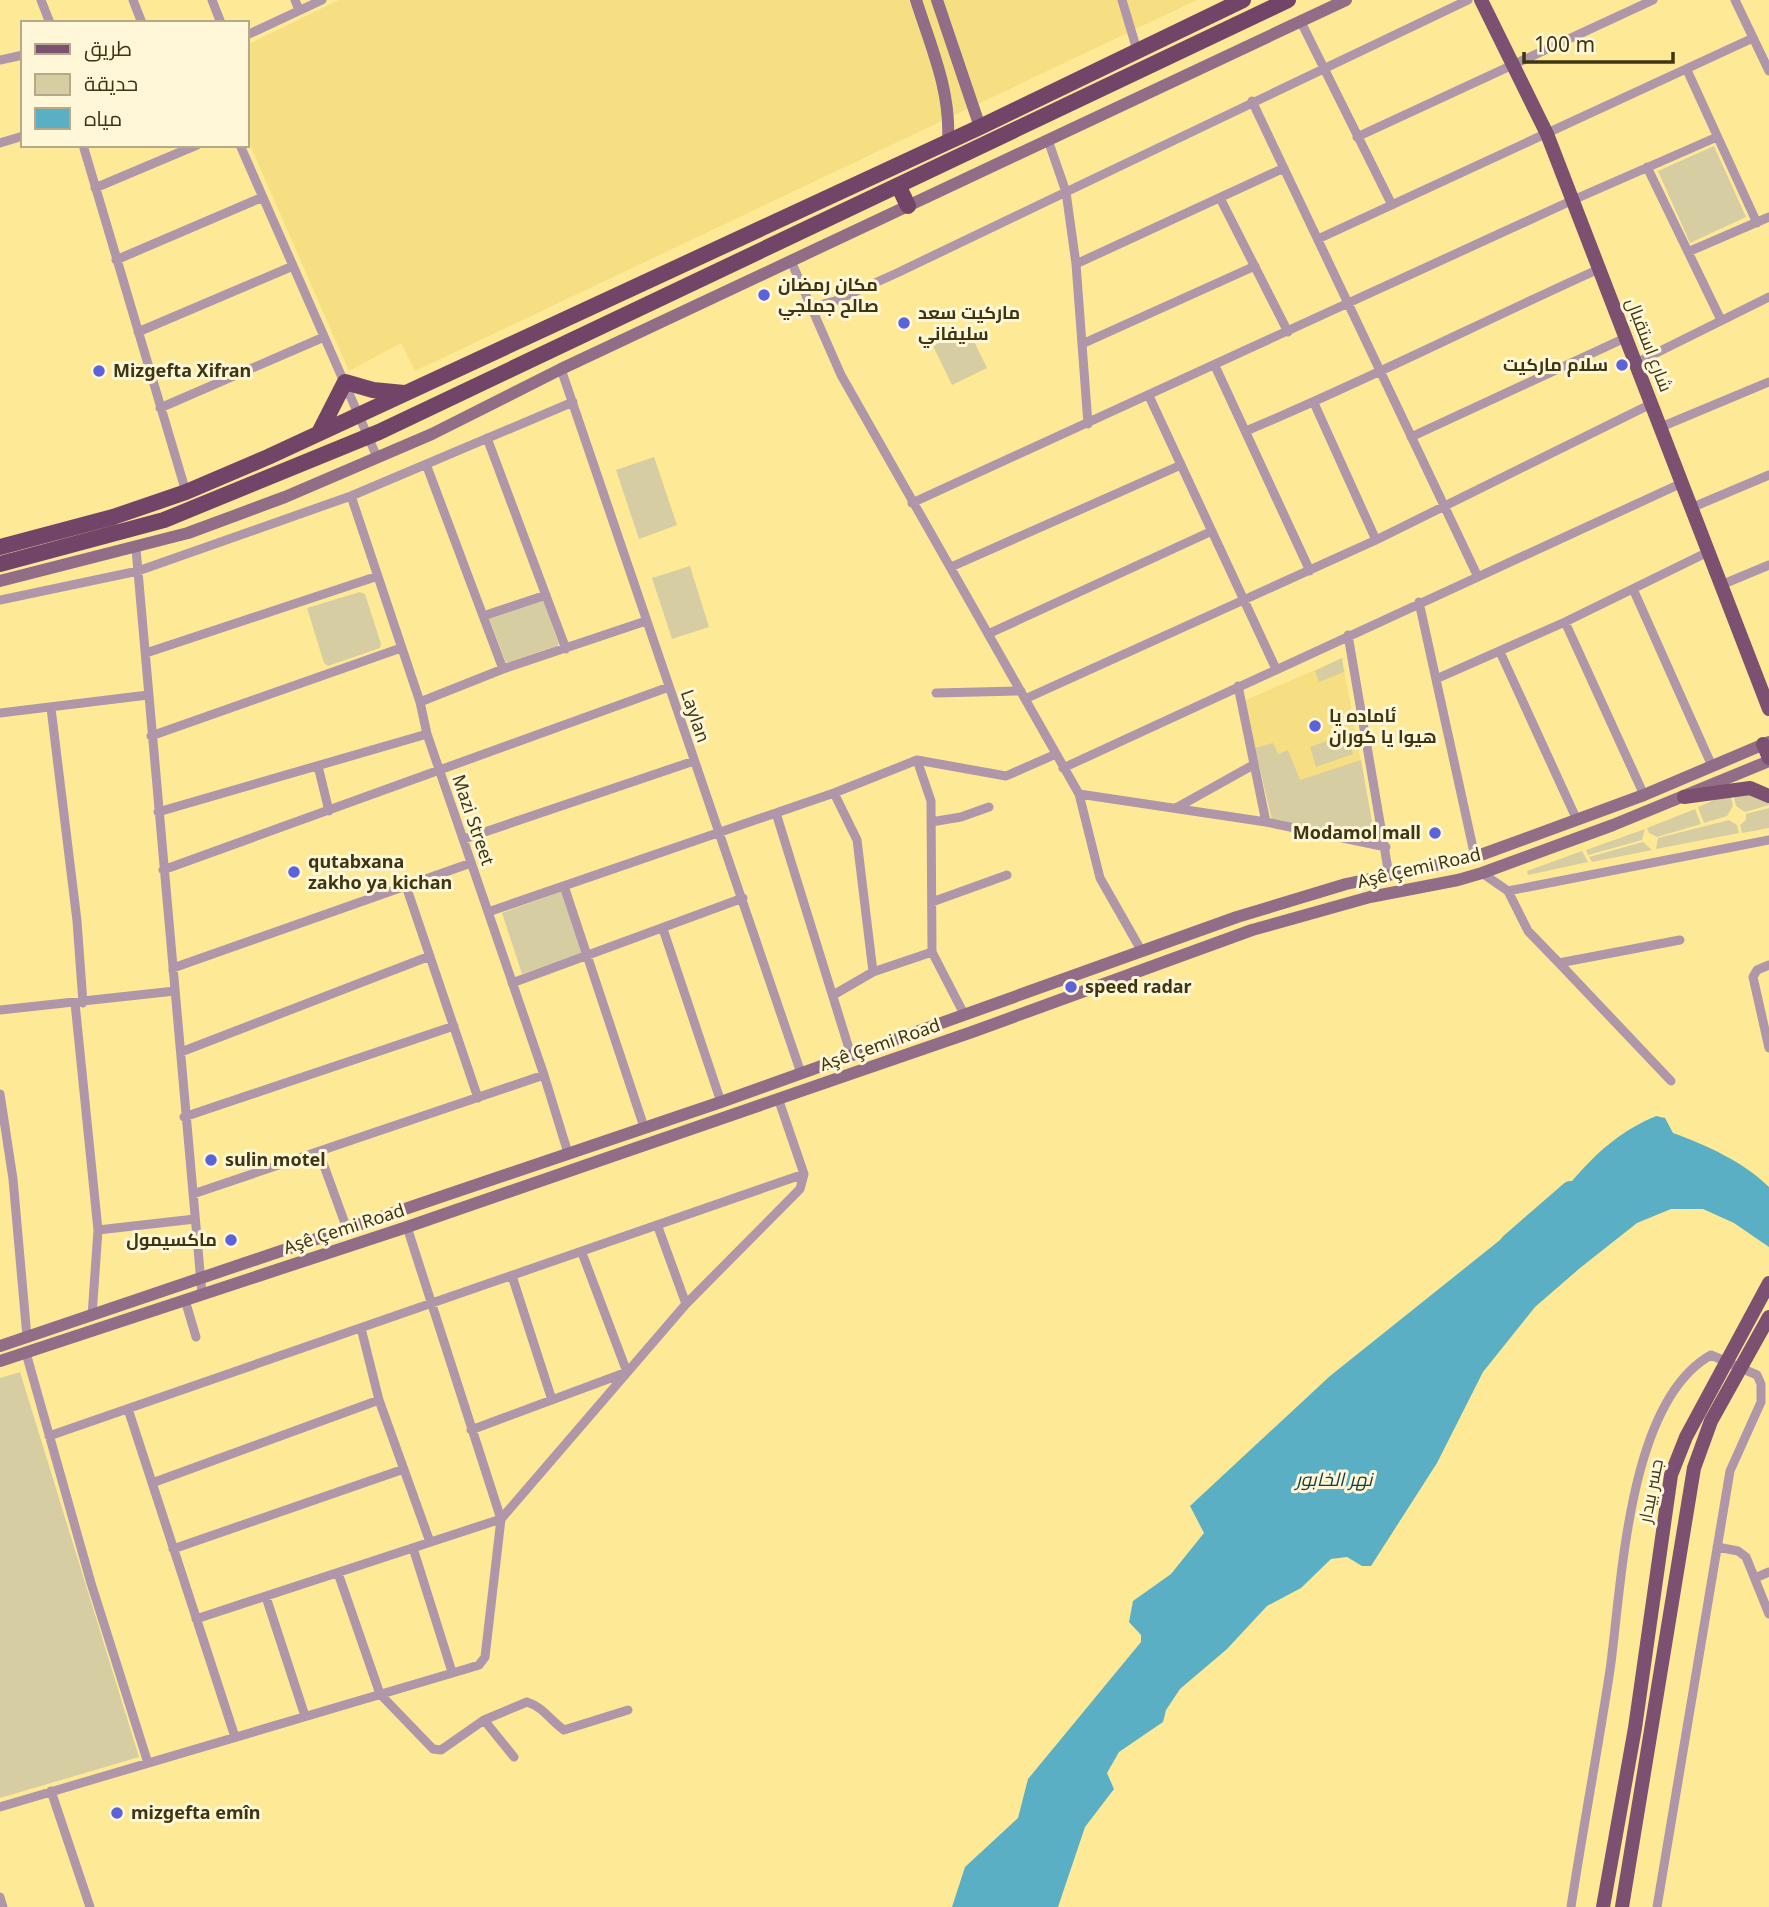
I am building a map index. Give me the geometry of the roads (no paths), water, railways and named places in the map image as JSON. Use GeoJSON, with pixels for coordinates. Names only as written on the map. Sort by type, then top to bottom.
{"type":"FeatureCollection","features":[{"type":"Feature","properties":{"kind":"highway"},"geometry":{"type":"LineString","coordinates":[[0,564],[164,520],[369,437],[1288,0]]}},
{"type":"Feature","properties":{"kind":"highway"},"geometry":{"type":"LineString","coordinates":[[0,547],[113,517],[186,492],[716,250],[1238,3],[1240,22]]}},
{"type":"Feature","properties":{"kind":"highway"},"geometry":{"type":"LineString","coordinates":[[1179,30],[1188,47]]}},
{"type":"Feature","properties":{"kind":"highway"},"geometry":{"type":"LineString","coordinates":[[898,187],[908,206]]}},
{"type":"Feature","properties":{"kind":"highway"},"geometry":{"type":"LineString","coordinates":[[319,433],[345,382],[373,390],[406,393]]}},
{"type":"Feature","properties":{"kind":"main road"},"geometry":{"type":"LineString","coordinates":[[916,0],[945,90],[950,113],[948,141]]}},
{"type":"Feature","properties":{"kind":"main road"},"geometry":{"type":"LineString","coordinates":[[937,0],[980,127]]}},
{"type":"Feature","properties":{"kind":"main road"},"geometry":{"type":"LineString","coordinates":[[0,581],[136,549],[285,497],[377,457],[1346,0]]}},
{"type":"Feature","properties":{"kind":"main road","name":"شارع استقبال"},"geometry":{"type":"LineString","coordinates":[[1481,0],[1547,134],[1769,709]]}},
{"type":"Feature","properties":{"kind":"main road"},"geometry":{"type":"LineString","coordinates":[[1766,743],[1769,760]]}},
{"type":"Feature","properties":{"kind":"main road","name":"Aşê Çemi Road"},"geometry":{"type":"LineString","coordinates":[[0,1346],[721,1102],[1141,950],[1297,898],[1475,857],[1644,795],[1766,743]]}},
{"type":"Feature","properties":{"kind":"main road","name":"Aşê Çemi Road"},"geometry":{"type":"LineString","coordinates":[[0,1361],[407,1227],[1252,930],[1370,897],[1482,873],[1684,797],[1769,760]]}},
{"type":"Feature","properties":{"kind":"main road"},"geometry":{"type":"LineString","coordinates":[[1684,797],[1750,788],[1769,796]]}},
{"type":"Feature","properties":{"kind":"main road","name":"جسر بيدار"},"geometry":{"type":"LineString","coordinates":[[1603,1907],[1635,1728],[1671,1475],[1686,1437],[1769,1283]]}},
{"type":"Feature","properties":{"kind":"main road"},"geometry":{"type":"LineString","coordinates":[[1622,1907],[1694,1468],[1712,1421],[1769,1317]]}},
{"type":"Feature","properties":{"kind":"street"},"geometry":{"type":"LineString","coordinates":[[41,0],[49,21]]}},
{"type":"Feature","properties":{"kind":"street"},"geometry":{"type":"LineString","coordinates":[[133,0],[141,21]]}},
{"type":"Feature","properties":{"kind":"street"},"geometry":{"type":"LineString","coordinates":[[212,0],[219,21]]}},
{"type":"Feature","properties":{"kind":"street"},"geometry":{"type":"LineString","coordinates":[[295,0],[299,10]]}},
{"type":"Feature","properties":{"kind":"street"},"geometry":{"type":"LineString","coordinates":[[248,35],[322,0]]}},
{"type":"Feature","properties":{"kind":"street"},"geometry":{"type":"LineString","coordinates":[[1122,0],[1138,50]]}},
{"type":"Feature","properties":{"kind":"street"},"geometry":{"type":"LineString","coordinates":[[811,307],[835,301],[908,268],[1252,101],[1468,0]]}},
{"type":"Feature","properties":{"kind":"street"},"geometry":{"type":"LineString","coordinates":[[1357,137],[1653,0]]}},
{"type":"Feature","properties":{"kind":"street"},"geometry":{"type":"LineString","coordinates":[[1735,0],[1769,71]]}},
{"type":"Feature","properties":{"kind":"street"},"geometry":{"type":"LineString","coordinates":[[1300,20],[1392,205]]}},
{"type":"Feature","properties":{"kind":"street"},"geometry":{"type":"LineString","coordinates":[[1318,239],[1753,38]]}},
{"type":"Feature","properties":{"kind":"street"},"geometry":{"type":"LineString","coordinates":[[0,60],[21,55]]}},
{"type":"Feature","properties":{"kind":"street"},"geometry":{"type":"LineString","coordinates":[[1687,70],[1757,223]]}},
{"type":"Feature","properties":{"kind":"street"},"geometry":{"type":"LineString","coordinates":[[1252,101],[1477,575]]}},
{"type":"Feature","properties":{"kind":"street"},"geometry":{"type":"LineString","coordinates":[[0,143],[21,137]]}},
{"type":"Feature","properties":{"kind":"street"},"geometry":{"type":"LineString","coordinates":[[912,503],[1573,200],[1717,137]]}},
{"type":"Feature","properties":{"kind":"street"},"geometry":{"type":"LineString","coordinates":[[1048,140],[1066,192],[1076,264],[1088,424]]}},
{"type":"Feature","properties":{"kind":"street"},"geometry":{"type":"LineString","coordinates":[[84,147],[186,492]]}},
{"type":"Feature","properties":{"kind":"street"},"geometry":{"type":"LineString","coordinates":[[95,188],[192,147]]}},
{"type":"Feature","properties":{"kind":"street"},"geometry":{"type":"LineString","coordinates":[[241,147],[377,457]]}},
{"type":"Feature","properties":{"kind":"street"},"geometry":{"type":"LineString","coordinates":[[1647,167],[1721,320]]}},
{"type":"Feature","properties":{"kind":"street"},"geometry":{"type":"LineString","coordinates":[[1076,264],[1222,200],[1284,168]]}},
{"type":"Feature","properties":{"kind":"street"},"geometry":{"type":"LineString","coordinates":[[116,260],[263,197]]}},
{"type":"Feature","properties":{"kind":"street"},"geometry":{"type":"LineString","coordinates":[[1222,200],[1287,332]]}},
{"type":"Feature","properties":{"kind":"street"},"geometry":{"type":"LineString","coordinates":[[1688,251],[1769,217]]}},
{"type":"Feature","properties":{"kind":"street"},"geometry":{"type":"LineString","coordinates":[[791,261],[841,375],[1079,794],[1100,878],[1141,950]]}},
{"type":"Feature","properties":{"kind":"street"},"geometry":{"type":"LineString","coordinates":[[138,332],[293,266]]}},
{"type":"Feature","properties":{"kind":"street"},"geometry":{"type":"LineString","coordinates":[[1082,344],[1255,266]]}},
{"type":"Feature","properties":{"kind":"street"},"geometry":{"type":"LineString","coordinates":[[1246,431],[1599,269]]}},
{"type":"Feature","properties":{"kind":"street"},"geometry":{"type":"LineString","coordinates":[[1636,363],[1769,297]]}},
{"type":"Feature","properties":{"kind":"street"},"geometry":{"type":"LineString","coordinates":[[160,408],[324,337]]}},
{"type":"Feature","properties":{"kind":"street"},"geometry":{"type":"LineString","coordinates":[[1411,437],[1625,338]]}},
{"type":"Feature","properties":{"kind":"street"},"geometry":{"type":"LineString","coordinates":[[1215,366],[1310,571]]}},
{"type":"Feature","properties":{"kind":"street","name":"Laylan"},"geometry":{"type":"LineString","coordinates":[[561,369],[801,1073]]}},
{"type":"Feature","properties":{"kind":"street"},"geometry":{"type":"LineString","coordinates":[[1661,427],[1769,382]]}},
{"type":"Feature","properties":{"kind":"street"},"geometry":{"type":"LineString","coordinates":[[1149,396],[1276,669]]}},
{"type":"Feature","properties":{"kind":"street"},"geometry":{"type":"LineString","coordinates":[[0,600],[138,571],[351,496],[573,402]]}},
{"type":"Feature","properties":{"kind":"street"},"geometry":{"type":"LineString","coordinates":[[1314,402],[1376,540]]}},
{"type":"Feature","properties":{"kind":"street"},"geometry":{"type":"LineString","coordinates":[[936,693],[1023,695],[1310,571],[1651,404]]}},
{"type":"Feature","properties":{"kind":"street"},"geometry":{"type":"LineString","coordinates":[[487,438],[566,649]]}},
{"type":"Feature","properties":{"kind":"street"},"geometry":{"type":"LineString","coordinates":[[426,464],[503,669]]}},
{"type":"Feature","properties":{"kind":"street"},"geometry":{"type":"LineString","coordinates":[[951,567],[1181,465]]}},
{"type":"Feature","properties":{"kind":"street"},"geometry":{"type":"LineString","coordinates":[[1691,508],[1769,475]]}},
{"type":"Feature","properties":{"kind":"street"},"geometry":{"type":"LineString","coordinates":[[1063,768],[1477,575],[1682,483]]}},
{"type":"Feature","properties":{"kind":"street","name":"Mazi Street"},"geometry":{"type":"LineString","coordinates":[[351,496],[420,702],[427,734],[544,1074],[568,1153]]}},
{"type":"Feature","properties":{"kind":"street"},"geometry":{"type":"LineString","coordinates":[[988,634],[1212,531]]}},
{"type":"Feature","properties":{"kind":"street"},"geometry":{"type":"LineString","coordinates":[[136,549],[181,1052],[184,1117],[202,1294]]}},
{"type":"Feature","properties":{"kind":"street"},"geometry":{"type":"LineString","coordinates":[[1436,679],[1565,622],[1708,552]]}},
{"type":"Feature","properties":{"kind":"street"},"geometry":{"type":"LineString","coordinates":[[1721,585],[1769,565]]}},
{"type":"Feature","properties":{"kind":"street"},"geometry":{"type":"LineString","coordinates":[[146,653],[377,576]]}},
{"type":"Feature","properties":{"kind":"street"},"geometry":{"type":"LineString","coordinates":[[1633,589],[1712,766]]}},
{"type":"Feature","properties":{"kind":"street"},"geometry":{"type":"LineString","coordinates":[[483,616],[546,595]]}},
{"type":"Feature","properties":{"kind":"street"},"geometry":{"type":"LineString","coordinates":[[1419,602],[1475,857]]}},
{"type":"Feature","properties":{"kind":"street"},"geometry":{"type":"LineString","coordinates":[[420,702],[503,669],[646,621]]}},
{"type":"Feature","properties":{"kind":"street"},"geometry":{"type":"LineString","coordinates":[[1565,622],[1644,795]]}},
{"type":"Feature","properties":{"kind":"street"},"geometry":{"type":"LineString","coordinates":[[1348,635],[1389,875]]}},
{"type":"Feature","properties":{"kind":"street"},"geometry":{"type":"LineString","coordinates":[[151,736],[401,648]]}},
{"type":"Feature","properties":{"kind":"street"},"geometry":{"type":"LineString","coordinates":[[1500,652],[1577,820]]}},
{"type":"Feature","properties":{"kind":"street"},"geometry":{"type":"LineString","coordinates":[[1238,686],[1266,822]]}},
{"type":"Feature","properties":{"kind":"street"},"geometry":{"type":"LineString","coordinates":[[163,870],[668,687]]}},
{"type":"Feature","properties":{"kind":"street"},"geometry":{"type":"LineString","coordinates":[[0,713],[148,695]]}},
{"type":"Feature","properties":{"kind":"street"},"geometry":{"type":"LineString","coordinates":[[51,708],[77,921],[79,1003],[99,1230],[92,1316]]}},
{"type":"Feature","properties":{"kind":"street"},"geometry":{"type":"LineString","coordinates":[[158,812],[427,734]]}},
{"type":"Feature","properties":{"kind":"street"},"geometry":{"type":"LineString","coordinates":[[488,912],[834,793],[916,760],[1006,776],[1055,754]]}},
{"type":"Feature","properties":{"kind":"street"},"geometry":{"type":"LineString","coordinates":[[916,760],[930,801],[932,951],[964,1014]]}},
{"type":"Feature","properties":{"kind":"street"},"geometry":{"type":"LineString","coordinates":[[464,839],[694,761]]}},
{"type":"Feature","properties":{"kind":"street"},"geometry":{"type":"LineString","coordinates":[[1176,808],[1253,765]]}},
{"type":"Feature","properties":{"kind":"street"},"geometry":{"type":"LineString","coordinates":[[318,766],[329,811]]}},
{"type":"Feature","properties":{"kind":"street"},"geometry":{"type":"LineString","coordinates":[[834,793],[857,840],[873,972]]}},
{"type":"Feature","properties":{"kind":"street"},"geometry":{"type":"LineString","coordinates":[[1079,794],[1266,822],[1386,847]]}},
{"type":"Feature","properties":{"kind":"street"},"geometry":{"type":"LineString","coordinates":[[931,822],[961,817],[989,807]]}},
{"type":"Feature","properties":{"kind":"street"},"geometry":{"type":"LineString","coordinates":[[776,813],[852,1055]]}},
{"type":"Feature","properties":{"kind":"street"},"geometry":{"type":"LineString","coordinates":[[1508,891],[1769,841]]}},
{"type":"Feature","properties":{"kind":"street"},"geometry":{"type":"LineString","coordinates":[[173,976],[173,968],[471,863]]}},
{"type":"Feature","properties":{"kind":"street"},"geometry":{"type":"LineString","coordinates":[[1482,873],[1508,891],[1528,932],[1671,1081]]}},
{"type":"Feature","properties":{"kind":"street"},"geometry":{"type":"LineString","coordinates":[[932,902],[1007,875]]}},
{"type":"Feature","properties":{"kind":"street"},"geometry":{"type":"LineString","coordinates":[[406,886],[478,1098]]}},
{"type":"Feature","properties":{"kind":"street"},"geometry":{"type":"LineString","coordinates":[[564,886],[590,955],[644,1127]]}},
{"type":"Feature","properties":{"kind":"street"},"geometry":{"type":"LineString","coordinates":[[512,983],[743,898]]}},
{"type":"Feature","properties":{"kind":"street"},"geometry":{"type":"LineString","coordinates":[[663,929],[721,1102]]}},
{"type":"Feature","properties":{"kind":"street"},"geometry":{"type":"LineString","coordinates":[[1559,963],[1680,940]]}},
{"type":"Feature","properties":{"kind":"street"},"geometry":{"type":"LineString","coordinates":[[835,994],[873,972],[932,951]]}},
{"type":"Feature","properties":{"kind":"street"},"geometry":{"type":"LineString","coordinates":[[181,1052],[430,956]]}},
{"type":"Feature","properties":{"kind":"street"},"geometry":{"type":"LineString","coordinates":[[1769,965],[1754,972],[1769,1048]]}},
{"type":"Feature","properties":{"kind":"street"},"geometry":{"type":"LineString","coordinates":[[0,1010],[175,991]]}},
{"type":"Feature","properties":{"kind":"street"},"geometry":{"type":"LineString","coordinates":[[184,1117],[454,1026]]}},
{"type":"Feature","properties":{"kind":"street"},"geometry":{"type":"LineString","coordinates":[[193,1194],[544,1074]]}},
{"type":"Feature","properties":{"kind":"street"},"geometry":{"type":"LineString","coordinates":[[0,1094],[1,1117],[13,1179],[27,1337]]}},
{"type":"Feature","properties":{"kind":"street"},"geometry":{"type":"LineString","coordinates":[[196,1619],[501,1519],[686,1304],[797,1193],[804,1174],[778,1098]]}},
{"type":"Feature","properties":{"kind":"street"},"geometry":{"type":"LineString","coordinates":[[319,1152],[347,1229]]}},
{"type":"Feature","properties":{"kind":"street"},"geometry":{"type":"LineString","coordinates":[[49,1436],[658,1227],[804,1174]]}},
{"type":"Feature","properties":{"kind":"street"},"geometry":{"type":"LineString","coordinates":[[0,1180],[13,1179]]}},
{"type":"Feature","properties":{"kind":"street"},"geometry":{"type":"LineString","coordinates":[[99,1230],[195,1219]]}},
{"type":"Feature","properties":{"kind":"street"},"geometry":{"type":"LineString","coordinates":[[0,1807],[479,1665],[485,1657],[501,1519],[429,1304],[407,1227]]}},
{"type":"Feature","properties":{"kind":"street"},"geometry":{"type":"LineString","coordinates":[[658,1227],[686,1304]]}},
{"type":"Feature","properties":{"kind":"street"},"geometry":{"type":"LineString","coordinates":[[582,1253],[627,1372]]}},
{"type":"Feature","properties":{"kind":"street"},"geometry":{"type":"LineString","coordinates":[[512,1276],[552,1400]]}},
{"type":"Feature","properties":{"kind":"street"},"geometry":{"type":"LineString","coordinates":[[185,1300],[196,1337]]}},
{"type":"Feature","properties":{"kind":"street"},"geometry":{"type":"LineString","coordinates":[[361,1328],[379,1400],[430,1542]]}},
{"type":"Feature","properties":{"kind":"street"},"geometry":{"type":"LineString","coordinates":[[26,1353],[91,1583],[148,1763]]}},
{"type":"Feature","properties":{"kind":"street"},"geometry":{"type":"LineString","coordinates":[[1570,1907],[1610,1670],[1628,1523],[1647,1446],[1665,1405],[1698,1362],[1711,1355],[1756,1375],[1762,1394],[1730,1471],[1657,1907]]}},
{"type":"Feature","properties":{"kind":"street"},"geometry":{"type":"LineString","coordinates":[[471,1430],[627,1372]]}},
{"type":"Feature","properties":{"kind":"street"},"geometry":{"type":"LineString","coordinates":[[152,1483],[379,1400]]}},
{"type":"Feature","properties":{"kind":"street"},"geometry":{"type":"LineString","coordinates":[[128,1409],[234,1737]]}},
{"type":"Feature","properties":{"kind":"street"},"geometry":{"type":"LineString","coordinates":[[173,1549],[404,1469]]}},
{"type":"Feature","properties":{"kind":"street"},"geometry":{"type":"LineString","coordinates":[[1717,1547],[1742,1553],[1769,1614]]}},
{"type":"Feature","properties":{"kind":"street"},"geometry":{"type":"LineString","coordinates":[[413,1548],[452,1672]]}},
{"type":"Feature","properties":{"kind":"street"},"geometry":{"type":"LineString","coordinates":[[1755,1578],[1769,1572]]}},
{"type":"Feature","properties":{"kind":"street"},"geometry":{"type":"LineString","coordinates":[[338,1573],[380,1694],[433,1749],[441,1750],[454,1744],[484,1720],[527,1702],[541,1707],[550,1720],[564,1730],[628,1710]]}},
{"type":"Feature","properties":{"kind":"street"},"geometry":{"type":"LineString","coordinates":[[266,1597],[305,1716]]}},
{"type":"Feature","properties":{"kind":"street"},"geometry":{"type":"LineString","coordinates":[[484,1720],[514,1757]]}},
{"type":"Feature","properties":{"kind":"street"},"geometry":{"type":"LineString","coordinates":[[51,1791],[90,1907]]}},
{"type":"Feature","properties":{"kind":"street"},"geometry":{"type":"LineString","coordinates":[[0,1897],[4,1907]]}},
{"type":"Feature","properties":{"kind":"water","name":"نهر الخابور"},"geometry":{"type":"Polygon","coordinates":[[[1656,1116],[1665,1118],[1673,1133],[1724,1155],[1769,1187],[1769,1247],[1734,1223],[1703,1209],[1671,1209],[1637,1223],[1580,1268],[1535,1307],[1483,1372],[1437,1463],[1371,1566],[1362,1566],[1347,1557],[1331,1559],[1301,1588],[1267,1606],[1227,1649],[1180,1689],[1166,1710],[1163,1722],[1119,1752],[1107,1773],[1114,1789],[1085,1827],[1058,1907],[952,1907],[965,1867],[1018,1818],[1028,1779],[1141,1642],[1141,1635],[1129,1622],[1133,1601],[1171,1574],[1204,1533],[1190,1506],[1330,1376],[1515,1228],[1536,1227],[1575,1178],[1603,1149],[1636,1125],[1656,1116]]]}},
{"type":"Feature","properties":{"kind":"waterway","name":"نهر الخابور"},"geometry":{"type":"LineString","coordinates":[[1509,1243],[1570,1190]]}},
{"type":"Feature","properties":{"kind":"place","name":"مكان رمضان صالح جملجي"},"geometry":{"type":"Point","coordinates":[764,295]}},
{"type":"Feature","properties":{"kind":"place","name":"ماركيت سعد سليفاني"},"geometry":{"type":"Point","coordinates":[904,323]}},
{"type":"Feature","properties":{"kind":"place","name":"سلام ماركيت"},"geometry":{"type":"Point","coordinates":[1622,365]}},
{"type":"Feature","properties":{"kind":"place","name":"Mizgefta Xifran"},"geometry":{"type":"Point","coordinates":[99,371]}},
{"type":"Feature","properties":{"kind":"place","name":"ئاماده یا هیوا یا کوران"},"geometry":{"type":"Point","coordinates":[1315,726]}},
{"type":"Feature","properties":{"kind":"place","name":"Modamol mall"},"geometry":{"type":"Point","coordinates":[1435,833]}},
{"type":"Feature","properties":{"kind":"place","name":"qutabxana zakho ya kichan"},"geometry":{"type":"Point","coordinates":[294,872]}},
{"type":"Feature","properties":{"kind":"place","name":"speed radar"},"geometry":{"type":"Point","coordinates":[1071,987]}},
{"type":"Feature","properties":{"kind":"place","name":"sulin motel"},"geometry":{"type":"Point","coordinates":[211,1160]}},
{"type":"Feature","properties":{"kind":"place","name":"ماكسيمول"},"geometry":{"type":"Point","coordinates":[231,1240]}},
{"type":"Feature","properties":{"kind":"place","name":"mizgefta emîn"},"geometry":{"type":"Point","coordinates":[117,1813]}}]}
